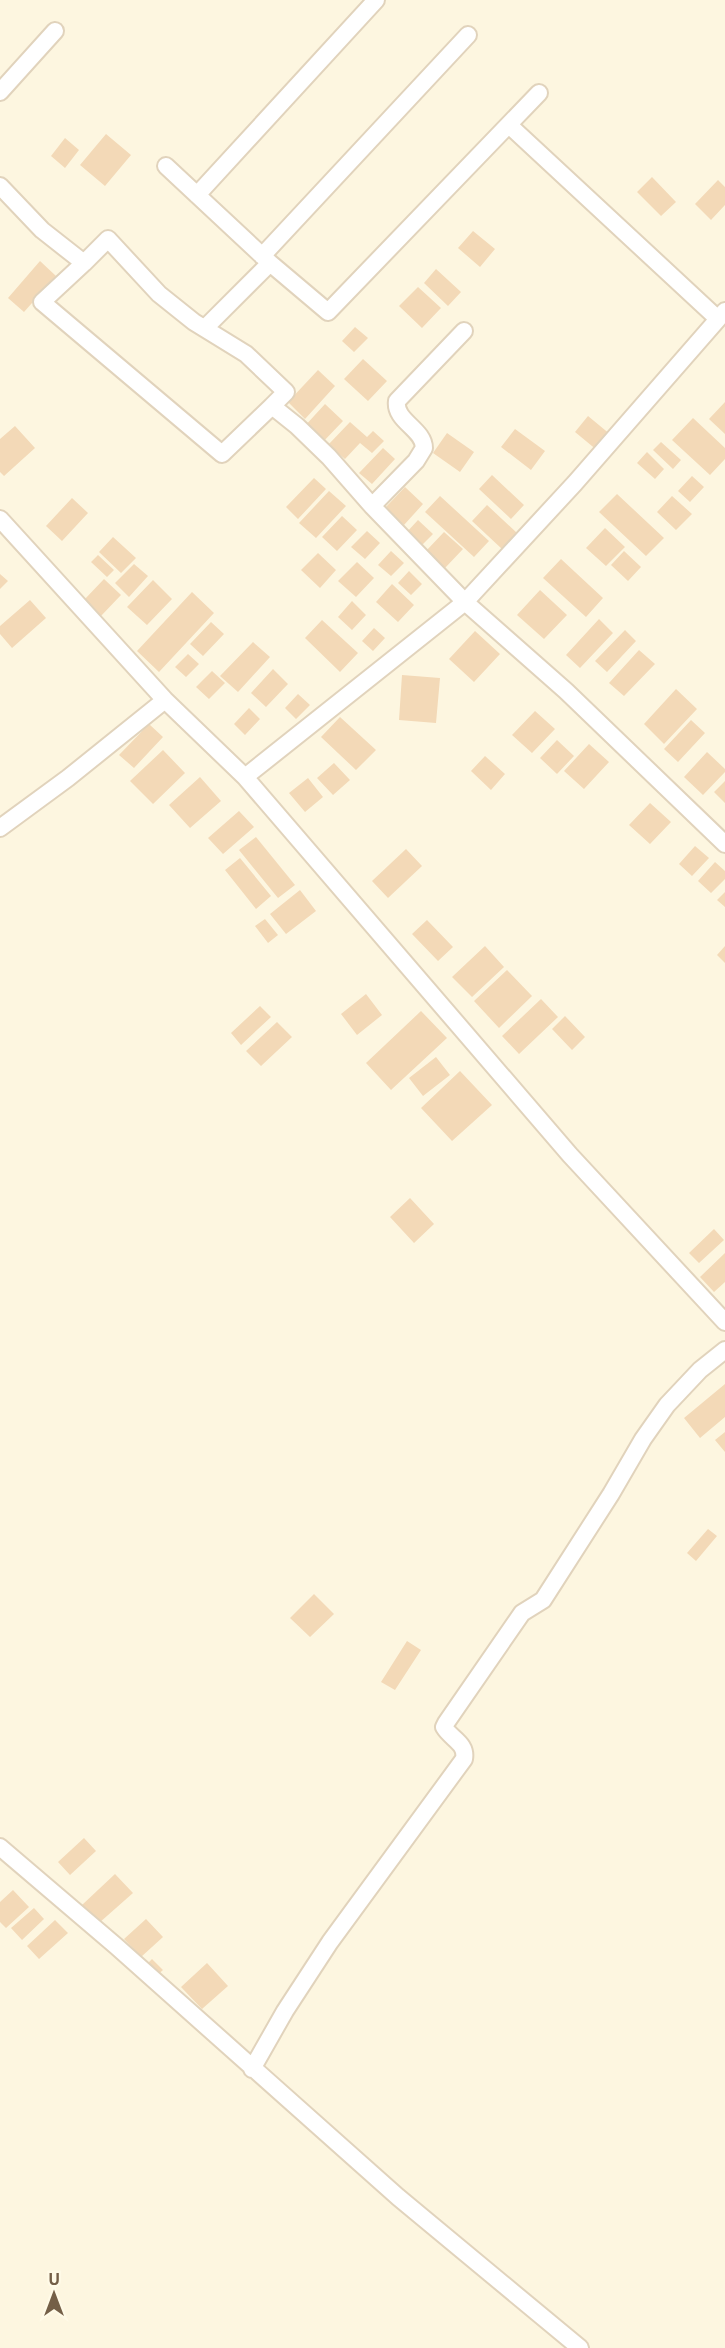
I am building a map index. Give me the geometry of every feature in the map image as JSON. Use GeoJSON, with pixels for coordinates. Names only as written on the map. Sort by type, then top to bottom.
{"type":"FeatureCollection","features":[{"type":"Feature","properties":{"kind":"street"},"geometry":{"type":"LineString","coordinates":[[197,195],[376,0]]}},
{"type":"Feature","properties":{"kind":"street"},"geometry":{"type":"LineString","coordinates":[[0,92],[55,31]]}},
{"type":"Feature","properties":{"kind":"street"},"geometry":{"type":"LineString","coordinates":[[205,328],[468,35]]}},
{"type":"Feature","properties":{"kind":"street"},"geometry":{"type":"LineString","coordinates":[[166,166],[266,260],[327,312],[539,93]]}},
{"type":"Feature","properties":{"kind":"street"},"geometry":{"type":"LineString","coordinates":[[245,777],[465,602],[575,483],[722,315],[509,124]]}},
{"type":"Feature","properties":{"kind":"street"},"geometry":{"type":"LineString","coordinates":[[0,186],[42,230],[84,263]]}},
{"type":"Feature","properties":{"kind":"street"},"geometry":{"type":"LineString","coordinates":[[108,239],[159,294],[205,328],[246,354],[286,392],[222,454],[42,302],[84,263],[108,239]]}},
{"type":"Feature","properties":{"kind":"street"},"geometry":{"type":"LineString","coordinates":[[372,506],[416,461],[424,448],[423,441],[398,412],[398,401],[464,331]]}},
{"type":"Feature","properties":{"kind":"street"},"geometry":{"type":"LineString","coordinates":[[272,406],[297,426],[465,602],[566,691],[725,844]]}},
{"type":"Feature","properties":{"kind":"street"},"geometry":{"type":"LineString","coordinates":[[0,519],[165,700],[245,777],[570,1155],[725,1322]]}},
{"type":"Feature","properties":{"kind":"street"},"geometry":{"type":"LineString","coordinates":[[0,828],[68,778],[165,700]]}},
{"type":"Feature","properties":{"kind":"street"},"geometry":{"type":"LineString","coordinates":[[252,2069],[285,2011],[330,1942],[464,1759],[465,1753],[462,1745],[446,1731],[444,1728],[446,1723],[522,1613],[543,1600],[611,1494],[643,1439],[667,1405],[700,1370],[725,1350]]}},
{"type":"Feature","properties":{"kind":"street"},"geometry":{"type":"LineString","coordinates":[[0,1847],[116,1946],[398,2197],[580,2348]]}},
{"type":"Feature","properties":{"kind":"building"},"geometry":{"type":"Polygon","coordinates":[[[106,134],[131,155],[105,186],[80,165],[106,134]]]}},
{"type":"Feature","properties":{"kind":"building"},"geometry":{"type":"Polygon","coordinates":[[[65,138],[79,150],[65,168],[51,156],[65,138]]]}},
{"type":"Feature","properties":{"kind":"building"},"geometry":{"type":"Polygon","coordinates":[[[652,177],[676,202],[661,216],[637,192],[652,177]]]}},
{"type":"Feature","properties":{"kind":"building"},"geometry":{"type":"Polygon","coordinates":[[[718,180],[725,187],[725,205],[711,220],[695,204],[718,180]]]}},
{"type":"Feature","properties":{"kind":"building"},"geometry":{"type":"Polygon","coordinates":[[[473,231],[495,249],[480,267],[458,248],[473,231]]]}},
{"type":"Feature","properties":{"kind":"building"},"geometry":{"type":"Polygon","coordinates":[[[40,261],[56,276],[24,312],[8,298],[40,261]]]}},
{"type":"Feature","properties":{"kind":"building"},"geometry":{"type":"Polygon","coordinates":[[[436,269],[461,292],[448,306],[424,283],[436,269]]]}},
{"type":"Feature","properties":{"kind":"building"},"geometry":{"type":"Polygon","coordinates":[[[418,287],[441,308],[422,328],[399,306],[418,287]]]}},
{"type":"Feature","properties":{"kind":"building"},"geometry":{"type":"Polygon","coordinates":[[[355,327],[368,338],[354,352],[342,341],[355,327]]]}},
{"type":"Feature","properties":{"kind":"building"},"geometry":{"type":"Polygon","coordinates":[[[363,359],[387,381],[368,401],[344,379],[363,359]]]}},
{"type":"Feature","properties":{"kind":"building"},"geometry":{"type":"Polygon","coordinates":[[[318,370],[335,386],[305,419],[288,402],[318,370]]]}},
{"type":"Feature","properties":{"kind":"building"},"geometry":{"type":"Polygon","coordinates":[[[725,402],[725,434],[709,419],[725,402]]]}},
{"type":"Feature","properties":{"kind":"building"},"geometry":{"type":"Polygon","coordinates":[[[325,404],[343,421],[321,444],[303,428],[325,404]]]}},
{"type":"Feature","properties":{"kind":"building"},"geometry":{"type":"Polygon","coordinates":[[[588,416],[611,435],[598,451],[575,432],[588,416]]]}},
{"type":"Feature","properties":{"kind":"building"},"geometry":{"type":"Polygon","coordinates":[[[693,418],[725,448],[725,459],[710,475],[672,440],[693,418]]]}},
{"type":"Feature","properties":{"kind":"building"},"geometry":{"type":"Polygon","coordinates":[[[350,422],[367,437],[373,431],[384,441],[372,453],[360,443],[345,459],[328,445],[350,422]]]}},
{"type":"Feature","properties":{"kind":"building"},"geometry":{"type":"Polygon","coordinates":[[[15,426],[35,448],[4,476],[0,472],[0,439],[15,426]]]}},
{"type":"Feature","properties":{"kind":"building"},"geometry":{"type":"Polygon","coordinates":[[[515,429],[545,451],[531,470],[501,447],[515,429]]]}},
{"type":"Feature","properties":{"kind":"building"},"geometry":{"type":"Polygon","coordinates":[[[447,433],[474,452],[460,472],[433,453],[447,433]]]}},
{"type":"Feature","properties":{"kind":"building"},"geometry":{"type":"Polygon","coordinates":[[[661,442],[681,460],[673,469],[653,450],[661,442]]]}},
{"type":"Feature","properties":{"kind":"building"},"geometry":{"type":"Polygon","coordinates":[[[383,448],[395,459],[372,484],[359,473],[383,448]]]}},
{"type":"Feature","properties":{"kind":"building"},"geometry":{"type":"Polygon","coordinates":[[[647,452],[664,469],[655,479],[637,463],[647,452]]]}},
{"type":"Feature","properties":{"kind":"building"},"geometry":{"type":"Polygon","coordinates":[[[492,475],[524,505],[511,519],[479,489],[492,475]]]}},
{"type":"Feature","properties":{"kind":"building"},"geometry":{"type":"Polygon","coordinates":[[[692,476],[704,487],[690,502],[678,491],[692,476]]]}},
{"type":"Feature","properties":{"kind":"building"},"geometry":{"type":"Polygon","coordinates":[[[314,478],[326,489],[298,519],[286,507],[314,478]]]}},
{"type":"Feature","properties":{"kind":"building"},"geometry":{"type":"Polygon","coordinates":[[[405,487],[423,504],[404,525],[385,508],[405,487]]]}},
{"type":"Feature","properties":{"kind":"building"},"geometry":{"type":"Polygon","coordinates":[[[329,491],[346,506],[316,538],[299,523],[329,491]]]}},
{"type":"Feature","properties":{"kind":"building"},"geometry":{"type":"Polygon","coordinates":[[[617,494],[664,538],[646,556],[599,512],[617,494]]]}},
{"type":"Feature","properties":{"kind":"building"},"geometry":{"type":"Polygon","coordinates":[[[440,496],[489,541],[474,557],[425,512],[440,496]]]}},
{"type":"Feature","properties":{"kind":"building"},"geometry":{"type":"Polygon","coordinates":[[[672,496],[692,514],[676,530],[657,512],[672,496]]]}},
{"type":"Feature","properties":{"kind":"building"},"geometry":{"type":"Polygon","coordinates":[[[72,498],[88,513],[62,541],[46,526],[72,498]]]}},
{"type":"Feature","properties":{"kind":"building"},"geometry":{"type":"Polygon","coordinates":[[[487,505],[517,533],[502,549],[472,521],[487,505]]]}},
{"type":"Feature","properties":{"kind":"building"},"geometry":{"type":"Polygon","coordinates":[[[342,516],[357,530],[337,551],[322,537],[342,516]]]}},
{"type":"Feature","properties":{"kind":"building"},"geometry":{"type":"Polygon","coordinates":[[[418,520],[433,534],[421,546],[406,533],[418,520]]]}},
{"type":"Feature","properties":{"kind":"building"},"geometry":{"type":"Polygon","coordinates":[[[605,528],[625,547],[606,566],[586,548],[605,528]]]}},
{"type":"Feature","properties":{"kind":"building"},"geometry":{"type":"Polygon","coordinates":[[[367,531],[380,543],[365,559],[351,547],[367,531]]]}},
{"type":"Feature","properties":{"kind":"building"},"geometry":{"type":"Polygon","coordinates":[[[444,532],[463,549],[445,568],[426,551],[444,532]]]}},
{"type":"Feature","properties":{"kind":"building"},"geometry":{"type":"Polygon","coordinates":[[[113,537],[136,558],[121,573],[99,552],[113,537]]]}},
{"type":"Feature","properties":{"kind":"building"},"geometry":{"type":"Polygon","coordinates":[[[391,551],[404,563],[391,576],[378,565],[391,551]]]}},
{"type":"Feature","properties":{"kind":"building"},"geometry":{"type":"Polygon","coordinates":[[[624,551],[641,567],[628,581],[611,565],[624,551]]]}},
{"type":"Feature","properties":{"kind":"building"},"geometry":{"type":"Polygon","coordinates":[[[318,553],[336,570],[320,588],[301,570],[318,553]]]}},
{"type":"Feature","properties":{"kind":"building"},"geometry":{"type":"Polygon","coordinates":[[[98,555],[114,570],[107,577],[91,562],[98,555]]]}},
{"type":"Feature","properties":{"kind":"building"},"geometry":{"type":"Polygon","coordinates":[[[561,559],[603,598],[586,617],[543,578],[561,559]]]}},
{"type":"Feature","properties":{"kind":"building"},"geometry":{"type":"Polygon","coordinates":[[[357,562],[374,578],[356,597],[338,581],[357,562]]]}},
{"type":"Feature","properties":{"kind":"building"},"geometry":{"type":"Polygon","coordinates":[[[134,564],[148,576],[129,597],[115,583],[134,564]]]}},
{"type":"Feature","properties":{"kind":"building"},"geometry":{"type":"Polygon","coordinates":[[[409,571],[422,584],[411,595],[398,583],[409,571]]]}},
{"type":"Feature","properties":{"kind":"building"},"geometry":{"type":"Polygon","coordinates":[[[0,574],[8,581],[0,589],[0,574]]]}},
{"type":"Feature","properties":{"kind":"building"},"geometry":{"type":"Polygon","coordinates":[[[104,579],[121,595],[101,616],[84,600],[104,579]]]}},
{"type":"Feature","properties":{"kind":"building"},"geometry":{"type":"Polygon","coordinates":[[[153,580],[172,599],[147,625],[127,607],[153,580]]]}},
{"type":"Feature","properties":{"kind":"building"},"geometry":{"type":"Polygon","coordinates":[[[392,584],[414,605],[398,622],[376,602],[392,584]]]}},
{"type":"Feature","properties":{"kind":"building"},"geometry":{"type":"Polygon","coordinates":[[[540,590],[567,615],[544,639],[517,615],[540,590]]]}},
{"type":"Feature","properties":{"kind":"building"},"geometry":{"type":"Polygon","coordinates":[[[192,592],[214,613],[159,672],[137,651],[192,592]]]}},
{"type":"Feature","properties":{"kind":"building"},"geometry":{"type":"Polygon","coordinates":[[[30,600],[46,618],[12,648],[0,634],[0,626],[30,600]]]}},
{"type":"Feature","properties":{"kind":"building"},"geometry":{"type":"Polygon","coordinates":[[[352,601],[366,615],[352,630],[338,617],[352,601]]]}},
{"type":"Feature","properties":{"kind":"building"},"geometry":{"type":"Polygon","coordinates":[[[599,619],[613,633],[580,668],[566,655],[599,619]]]}},
{"type":"Feature","properties":{"kind":"building"},"geometry":{"type":"Polygon","coordinates":[[[322,620],[358,653],[340,672],[305,638],[322,620]]]}},
{"type":"Feature","properties":{"kind":"building"},"geometry":{"type":"Polygon","coordinates":[[[211,622],[224,634],[203,656],[190,644],[211,622]]]}},
{"type":"Feature","properties":{"kind":"building"},"geometry":{"type":"Polygon","coordinates":[[[374,628],[385,638],[373,651],[362,641],[374,628]]]}},
{"type":"Feature","properties":{"kind":"building"},"geometry":{"type":"Polygon","coordinates":[[[625,630],[636,641],[607,672],[595,661],[625,630]]]}},
{"type":"Feature","properties":{"kind":"building"},"geometry":{"type":"Polygon","coordinates":[[[475,631],[500,654],[474,682],[449,659],[475,631]]]}},
{"type":"Feature","properties":{"kind":"building"},"geometry":{"type":"Polygon","coordinates":[[[253,642],[270,657],[238,692],[220,676],[253,642]]]}},
{"type":"Feature","properties":{"kind":"building"},"geometry":{"type":"Polygon","coordinates":[[[639,650],[655,664],[624,696],[609,683],[639,650]]]}},
{"type":"Feature","properties":{"kind":"building"},"geometry":{"type":"Polygon","coordinates":[[[188,654],[199,664],[186,677],[175,667],[188,654]]]}},
{"type":"Feature","properties":{"kind":"building"},"geometry":{"type":"Polygon","coordinates":[[[273,669],[288,684],[266,707],[251,693],[273,669]]]}},
{"type":"Feature","properties":{"kind":"building"},"geometry":{"type":"Polygon","coordinates":[[[212,671],[225,683],[209,699],[196,687],[212,671]]]}},
{"type":"Feature","properties":{"kind":"building"},"geometry":{"type":"Polygon","coordinates":[[[402,675],[440,678],[436,723],[399,720],[402,675]]]}},
{"type":"Feature","properties":{"kind":"building"},"geometry":{"type":"Polygon","coordinates":[[[676,689],[697,709],[664,744],[644,724],[676,689]]]}},
{"type":"Feature","properties":{"kind":"building"},"geometry":{"type":"Polygon","coordinates":[[[298,694],[310,705],[296,719],[285,708],[298,694]]]}},
{"type":"Feature","properties":{"kind":"building"},"geometry":{"type":"Polygon","coordinates":[[[249,708],[260,719],[245,735],[234,724],[249,708]]]}},
{"type":"Feature","properties":{"kind":"building"},"geometry":{"type":"Polygon","coordinates":[[[535,711],[555,729],[532,753],[512,735],[535,711]]]}},
{"type":"Feature","properties":{"kind":"building"},"geometry":{"type":"Polygon","coordinates":[[[340,717],[376,750],[356,770],[321,737],[340,717]]]}},
{"type":"Feature","properties":{"kind":"building"},"geometry":{"type":"Polygon","coordinates":[[[691,720],[705,733],[678,762],[664,749],[691,720]]]}},
{"type":"Feature","properties":{"kind":"building"},"geometry":{"type":"Polygon","coordinates":[[[149,724],[163,737],[134,768],[119,755],[149,724]]]}},
{"type":"Feature","properties":{"kind":"building"},"geometry":{"type":"Polygon","coordinates":[[[557,740],[574,756],[557,774],[540,758],[557,740]]]}},
{"type":"Feature","properties":{"kind":"building"},"geometry":{"type":"Polygon","coordinates":[[[589,744],[609,762],[584,789],[564,771],[589,744]]]}},
{"type":"Feature","properties":{"kind":"building"},"geometry":{"type":"Polygon","coordinates":[[[163,750],[185,773],[153,804],[130,781],[163,750]]]}},
{"type":"Feature","properties":{"kind":"building"},"geometry":{"type":"Polygon","coordinates":[[[707,752],[725,769],[725,772],[703,795],[684,777],[707,752]]]}},
{"type":"Feature","properties":{"kind":"building"},"geometry":{"type":"Polygon","coordinates":[[[485,756],[505,774],[491,790],[471,771],[485,756]]]}},
{"type":"Feature","properties":{"kind":"building"},"geometry":{"type":"Polygon","coordinates":[[[334,763],[350,780],[333,795],[317,778],[334,763]]]}},
{"type":"Feature","properties":{"kind":"building"},"geometry":{"type":"Polygon","coordinates":[[[200,777],[221,801],[190,828],[169,805],[200,777]]]}},
{"type":"Feature","properties":{"kind":"building"},"geometry":{"type":"Polygon","coordinates":[[[308,778],[323,797],[305,812],[289,793],[308,778]]]}},
{"type":"Feature","properties":{"kind":"building"},"geometry":{"type":"Polygon","coordinates":[[[725,781],[725,803],[714,792],[725,781]]]}},
{"type":"Feature","properties":{"kind":"building"},"geometry":{"type":"Polygon","coordinates":[[[650,803],[671,822],[650,844],[629,825],[650,803]]]}},
{"type":"Feature","properties":{"kind":"building"},"geometry":{"type":"Polygon","coordinates":[[[239,811],[254,827],[223,854],[208,838],[239,811]]]}},
{"type":"Feature","properties":{"kind":"building"},"geometry":{"type":"Polygon","coordinates":[[[256,837],[295,885],[278,898],[239,850],[256,837]]]}},
{"type":"Feature","properties":{"kind":"building"},"geometry":{"type":"Polygon","coordinates":[[[695,846],[709,858],[692,876],[679,864],[695,846]]]}},
{"type":"Feature","properties":{"kind":"building"},"geometry":{"type":"Polygon","coordinates":[[[406,849],[422,866],[388,898],[372,881],[406,849]]]}},
{"type":"Feature","properties":{"kind":"building"},"geometry":{"type":"Polygon","coordinates":[[[240,858],[271,896],[256,909],[225,870],[240,858]]]}},
{"type":"Feature","properties":{"kind":"building"},"geometry":{"type":"Polygon","coordinates":[[[715,862],[725,871],[725,879],[711,893],[698,881],[715,862]]]}},
{"type":"Feature","properties":{"kind":"building"},"geometry":{"type":"Polygon","coordinates":[[[300,890],[316,911],[286,934],[270,914],[300,890]]]}},
{"type":"Feature","properties":{"kind":"building"},"geometry":{"type":"Polygon","coordinates":[[[725,892],[725,907],[717,900],[725,892]]]}},
{"type":"Feature","properties":{"kind":"building"},"geometry":{"type":"Polygon","coordinates":[[[265,919],[278,935],[268,943],[255,926],[265,919]]]}},
{"type":"Feature","properties":{"kind":"building"},"geometry":{"type":"Polygon","coordinates":[[[427,920],[453,947],[438,961],[412,934],[427,920]]]}},
{"type":"Feature","properties":{"kind":"building"},"geometry":{"type":"Polygon","coordinates":[[[485,946],[504,967],[472,997],[452,977],[485,946]]]}},
{"type":"Feature","properties":{"kind":"building"},"geometry":{"type":"Polygon","coordinates":[[[725,946],[725,963],[717,955],[725,946]]]}},
{"type":"Feature","properties":{"kind":"building"},"geometry":{"type":"Polygon","coordinates":[[[507,970],[532,996],[499,1028],[474,1001],[507,970]]]}},
{"type":"Feature","properties":{"kind":"building"},"geometry":{"type":"Polygon","coordinates":[[[366,994],[382,1015],[357,1035],[341,1014],[366,994]]]}},
{"type":"Feature","properties":{"kind":"building"},"geometry":{"type":"Polygon","coordinates":[[[541,999],[558,1017],[519,1054],[502,1036],[541,999]]]}},
{"type":"Feature","properties":{"kind":"building"},"geometry":{"type":"Polygon","coordinates":[[[260,1006],[271,1017],[241,1045],[231,1033],[260,1006]]]}},
{"type":"Feature","properties":{"kind":"building"},"geometry":{"type":"Polygon","coordinates":[[[421,1011],[447,1038],[391,1090],[366,1063],[421,1011]]]}},
{"type":"Feature","properties":{"kind":"building"},"geometry":{"type":"Polygon","coordinates":[[[565,1016],[585,1037],[572,1050],[552,1029],[565,1016]]]}},
{"type":"Feature","properties":{"kind":"building"},"geometry":{"type":"Polygon","coordinates":[[[277,1022],[292,1037],[261,1066],[246,1051],[277,1022]]]}},
{"type":"Feature","properties":{"kind":"building"},"geometry":{"type":"Polygon","coordinates":[[[436,1057],[450,1075],[423,1096],[409,1078],[436,1057]]]}},
{"type":"Feature","properties":{"kind":"building"},"geometry":{"type":"Polygon","coordinates":[[[460,1071],[492,1105],[452,1141],[421,1108],[460,1071]]]}},
{"type":"Feature","properties":{"kind":"building"},"geometry":{"type":"Polygon","coordinates":[[[410,1198],[434,1224],[414,1243],[390,1217],[410,1198]]]}},
{"type":"Feature","properties":{"kind":"building"},"geometry":{"type":"Polygon","coordinates":[[[714,1229],[724,1240],[699,1263],[689,1253],[714,1229]]]}},
{"type":"Feature","properties":{"kind":"building"},"geometry":{"type":"Polygon","coordinates":[[[725,1253],[725,1282],[714,1292],[700,1277],[725,1253]]]}},
{"type":"Feature","properties":{"kind":"building"},"geometry":{"type":"Polygon","coordinates":[[[725,1384],[725,1417],[700,1438],[684,1418],[725,1384]]]}},
{"type":"Feature","properties":{"kind":"building"},"geometry":{"type":"Polygon","coordinates":[[[725,1432],[725,1452],[715,1440],[725,1432]]]}},
{"type":"Feature","properties":{"kind":"building"},"geometry":{"type":"Polygon","coordinates":[[[708,1529],[717,1536],[696,1561],[687,1553],[708,1529]]]}},
{"type":"Feature","properties":{"kind":"building"},"geometry":{"type":"Polygon","coordinates":[[[314,1594],[334,1614],[310,1637],[290,1618],[314,1594]]]}},
{"type":"Feature","properties":{"kind":"building"},"geometry":{"type":"Polygon","coordinates":[[[407,1641],[421,1650],[395,1690],[381,1682],[407,1641]]]}},
{"type":"Feature","properties":{"kind":"building"},"geometry":{"type":"Polygon","coordinates":[[[84,1838],[96,1851],[70,1875],[58,1862],[84,1838]]]}},
{"type":"Feature","properties":{"kind":"building"},"geometry":{"type":"Polygon","coordinates":[[[115,1874],[133,1893],[99,1923],[82,1905],[115,1874]]]}},
{"type":"Feature","properties":{"kind":"building"},"geometry":{"type":"Polygon","coordinates":[[[13,1890],[29,1907],[6,1928],[0,1922],[0,1902],[13,1890]]]}},
{"type":"Feature","properties":{"kind":"building"},"geometry":{"type":"Polygon","coordinates":[[[34,1908],[44,1919],[22,1940],[11,1928],[34,1908]]]}},
{"type":"Feature","properties":{"kind":"building"},"geometry":{"type":"Polygon","coordinates":[[[146,1919],[163,1937],[141,1957],[124,1939],[146,1919]]]}},
{"type":"Feature","properties":{"kind":"building"},"geometry":{"type":"Polygon","coordinates":[[[55,1920],[68,1933],[39,1959],[27,1946],[55,1920]]]}},
{"type":"Feature","properties":{"kind":"building"},"geometry":{"type":"Polygon","coordinates":[[[152,1959],[163,1970],[155,1977],[145,1966],[152,1959]]]}},
{"type":"Feature","properties":{"kind":"building"},"geometry":{"type":"Polygon","coordinates":[[[207,1963],[228,1986],[202,2009],[181,1987],[207,1963]]]}}]}
